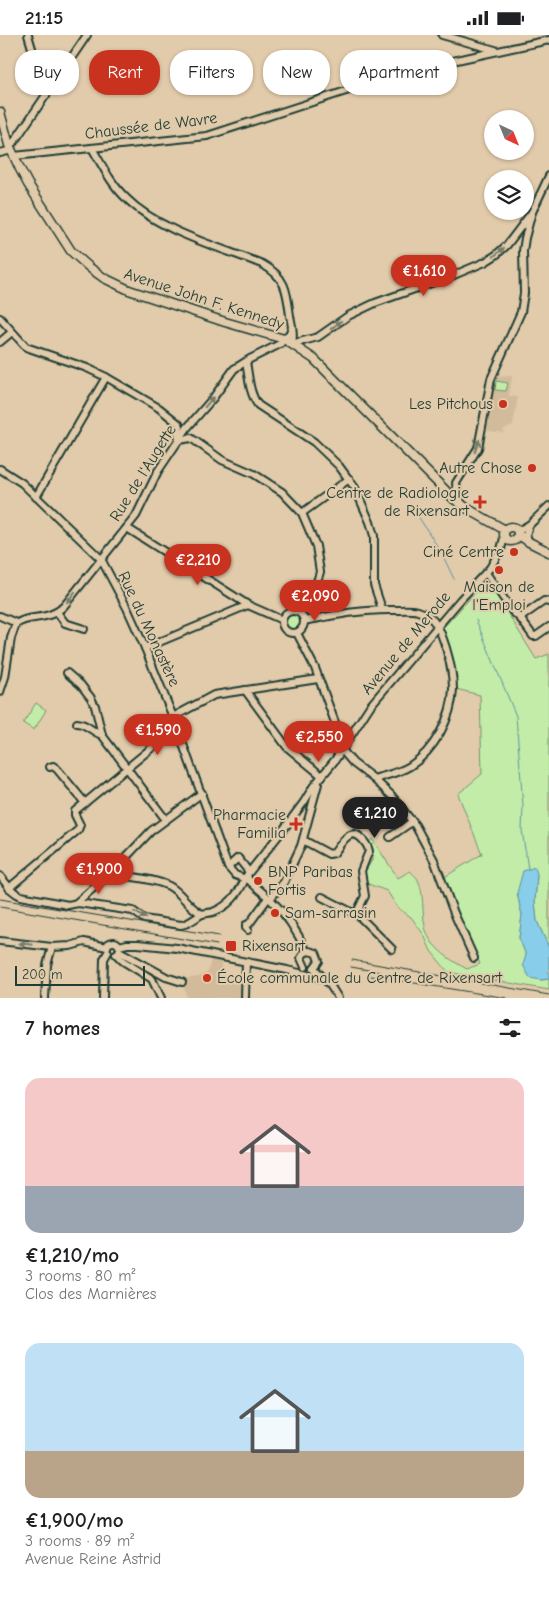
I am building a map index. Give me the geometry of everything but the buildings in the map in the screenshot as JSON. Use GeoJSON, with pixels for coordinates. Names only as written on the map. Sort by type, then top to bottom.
{"type":"FeatureCollection","features":[{"type":"Feature","properties":{"kind":"main road","name":"Avenue John F. Kennedy"},"geometry":{"type":"LineString","coordinates":[[0,112],[12,150],[28,184],[71,251],[82,262],[104,278],[129,290],[292,343],[314,359],[441,487],[462,505],[505,534]]}},
{"type":"Feature","properties":{"kind":"main road"},"geometry":{"type":"LineString","coordinates":[[518,533],[516,541],[507,541],[505,534],[510,527],[515,528],[528,542],[549,552]]}},
{"type":"Feature","properties":{"kind":"street"},"geometry":{"type":"LineString","coordinates":[[28,35],[32,50]]}},
{"type":"Feature","properties":{"kind":"street"},"geometry":{"type":"LineString","coordinates":[[77,50],[87,35]]}},
{"type":"Feature","properties":{"kind":"street"},"geometry":{"type":"LineString","coordinates":[[442,35],[497,51]]}},
{"type":"Feature","properties":{"kind":"street","name":"Chaussée de Wavre"},"geometry":{"type":"LineString","coordinates":[[0,153],[12,150],[92,148],[207,136],[411,70],[549,40]]}},
{"type":"Feature","properties":{"kind":"street"},"geometry":{"type":"LineString","coordinates":[[12,150],[14,142],[46,95]]}},
{"type":"Feature","properties":{"kind":"street"},"geometry":{"type":"LineString","coordinates":[[92,148],[118,190],[135,207],[148,216],[169,228],[272,269],[285,286],[292,328],[292,343],[318,337],[348,316],[375,303],[485,262],[507,245],[526,220]]}},
{"type":"Feature","properties":{"kind":"street"},"geometry":{"type":"LineString","coordinates":[[534,208],[549,176]]}},
{"type":"Feature","properties":{"kind":"street"},"geometry":{"type":"LineString","coordinates":[[462,505],[456,483],[478,448],[492,379],[522,308],[524,293],[524,245],[530,220]]}},
{"type":"Feature","properties":{"kind":"street"},"geometry":{"type":"LineString","coordinates":[[0,318],[26,347],[106,377],[159,408],[174,420],[180,426],[179,440],[191,438],[222,460],[259,477],[282,493],[302,513],[316,546],[320,573],[314,591],[300,613]]}},
{"type":"Feature","properties":{"kind":"street"},"geometry":{"type":"LineString","coordinates":[[284,339],[292,328]]}},
{"type":"Feature","properties":{"kind":"street"},"geometry":{"type":"LineString","coordinates":[[0,342],[12,332]]}},
{"type":"Feature","properties":{"kind":"street","name":"Rue de l'Augette"},"geometry":{"type":"LineString","coordinates":[[57,612],[64,606],[100,559],[127,528],[143,504],[158,471],[187,428],[213,398],[234,369],[280,344],[284,339]]}},
{"type":"Feature","properties":{"kind":"street"},"geometry":{"type":"LineString","coordinates":[[246,362],[251,392],[253,399],[258,405],[314,442],[339,466],[355,488],[370,522],[374,543],[374,585],[382,609]]}},
{"type":"Feature","properties":{"kind":"street"},"geometry":{"type":"LineString","coordinates":[[36,497],[106,377]]}},
{"type":"Feature","properties":{"kind":"street","name":"Rue du Monastère"},"geometry":{"type":"LineString","coordinates":[[1,470],[22,483],[100,559],[127,608],[145,648],[177,727],[228,867]]}},
{"type":"Feature","properties":{"kind":"street"},"geometry":{"type":"LineString","coordinates":[[302,513],[349,479]]}},
{"type":"Feature","properties":{"kind":"street"},"geometry":{"type":"LineString","coordinates":[[518,533],[549,506]]}},
{"type":"Feature","properties":{"kind":"street"},"geometry":{"type":"LineString","coordinates":[[528,542],[526,535],[529,525]]}},
{"type":"Feature","properties":{"kind":"street"},"geometry":{"type":"LineString","coordinates":[[127,528],[248,605],[282,620]]}},
{"type":"Feature","properties":{"kind":"street","name":"Avenue de Merode"},"geometry":{"type":"LineString","coordinates":[[239,892],[247,877],[343,749],[370,706],[438,625],[496,561],[505,534]]}},
{"type":"Feature","properties":{"kind":"street"},"geometry":{"type":"LineString","coordinates":[[486,573],[513,612],[520,618],[533,636],[549,627]]}},
{"type":"Feature","properties":{"kind":"street"},"geometry":{"type":"LineString","coordinates":[[520,618],[544,601],[549,602]]}},
{"type":"Feature","properties":{"kind":"street"},"geometry":{"type":"LineString","coordinates":[[145,648],[248,605]]}},
{"type":"Feature","properties":{"kind":"street"},"geometry":{"type":"LineString","coordinates":[[304,621],[352,612],[382,609],[417,611],[438,625],[450,661],[452,679],[452,695],[447,719],[435,740],[418,760],[402,771],[374,779]]}},
{"type":"Feature","properties":{"kind":"street"},"geometry":{"type":"LineString","coordinates":[[289,611],[297,611],[304,621],[303,627],[297,633],[288,632],[282,626],[282,620],[289,611]]}},
{"type":"Feature","properties":{"kind":"street"},"geometry":{"type":"LineString","coordinates":[[0,692],[5,677],[11,638],[16,624],[22,621],[46,617],[57,612],[65,623],[84,629]]}},
{"type":"Feature","properties":{"kind":"street"},"geometry":{"type":"LineString","coordinates":[[0,616],[14,621],[16,624]]}},
{"type":"Feature","properties":{"kind":"street"},"geometry":{"type":"LineString","coordinates":[[297,633],[318,679],[343,749],[353,763],[392,796],[413,821],[434,859],[454,913],[474,958]]}},
{"type":"Feature","properties":{"kind":"street"},"geometry":{"type":"LineString","coordinates":[[67,673],[81,685],[91,698],[95,706],[102,735],[166,820]]}},
{"type":"Feature","properties":{"kind":"street"},"geometry":{"type":"LineString","coordinates":[[173,717],[214,695],[318,679]]}},
{"type":"Feature","properties":{"kind":"street"},"geometry":{"type":"LineString","coordinates":[[245,690],[287,747],[320,779],[303,840],[284,883],[269,898],[249,924]]}},
{"type":"Feature","properties":{"kind":"street"},"geometry":{"type":"LineString","coordinates":[[78,723],[84,723],[102,735]]}},
{"type":"Feature","properties":{"kind":"street"},"geometry":{"type":"LineString","coordinates":[[9,888],[78,830],[80,825],[74,812],[177,727]]}},
{"type":"Feature","properties":{"kind":"street"},"geometry":{"type":"LineString","coordinates":[[50,767],[53,766],[57,769],[85,803]]}},
{"type":"Feature","properties":{"kind":"street"},"geometry":{"type":"LineString","coordinates":[[0,876],[9,888],[21,896],[60,904],[70,905],[76,903],[111,873],[140,841],[202,793]]}},
{"type":"Feature","properties":{"kind":"street"},"geometry":{"type":"LineString","coordinates":[[304,802],[312,806]]}},
{"type":"Feature","properties":{"kind":"street"},"geometry":{"type":"LineString","coordinates":[[390,837],[413,821]]}},
{"type":"Feature","properties":{"kind":"street"},"geometry":{"type":"LineString","coordinates":[[303,840],[329,854],[334,853],[344,839],[350,835],[358,835],[364,842],[369,850],[361,871],[366,896],[356,914]]}},
{"type":"Feature","properties":{"kind":"street"},"geometry":{"type":"LineString","coordinates":[[247,877],[235,875],[228,867],[238,858],[247,877],[269,898],[294,928],[306,951]]}},
{"type":"Feature","properties":{"kind":"street"},"geometry":{"type":"LineString","coordinates":[[111,873],[157,881],[167,885],[181,894],[195,910],[202,914]]}},
{"type":"Feature","properties":{"kind":"street"},"geometry":{"type":"LineString","coordinates":[[76,903],[133,911],[144,919],[181,925],[202,914],[218,910],[225,906],[239,892],[255,886]]}},
{"type":"Feature","properties":{"kind":"street"},"geometry":{"type":"LineString","coordinates":[[322,897],[356,914],[370,925],[392,949]]}},
{"type":"Feature","properties":{"kind":"street"},"geometry":{"type":"LineString","coordinates":[[0,941],[52,947],[70,946],[84,942],[108,949],[112,954],[127,944],[153,945],[298,972],[305,976],[324,979]]}},
{"type":"Feature","properties":{"kind":"street"},"geometry":{"type":"LineString","coordinates":[[103,998],[104,959],[108,944],[113,942],[116,942],[117,956],[152,979],[161,998]]}},
{"type":"Feature","properties":{"kind":"street"},"geometry":{"type":"LineString","coordinates":[[45,998],[47,965],[52,947]]}},
{"type":"Feature","properties":{"kind":"street"},"geometry":{"type":"LineString","coordinates":[[118,950],[166,977],[182,982]]}},
{"type":"Feature","properties":{"kind":"street"},"geometry":{"type":"LineString","coordinates":[[305,967],[301,958],[306,951]]}},
{"type":"Feature","properties":{"kind":"street"},"geometry":{"type":"LineString","coordinates":[[306,951],[313,951],[318,955],[319,961],[314,968]]}},
{"type":"Feature","properties":{"kind":"street"},"geometry":{"type":"LineString","coordinates":[[245,998],[246,962]]}},
{"type":"Feature","properties":{"kind":"street"},"geometry":{"type":"LineString","coordinates":[[298,972],[305,967],[314,968],[330,985],[338,998]]}},
{"type":"Feature","properties":{"kind":"shaded area","name":"Les Pitchous"},"geometry":{"type":"Polygon","coordinates":[[[512,376],[509,396],[518,397],[513,425],[504,429],[503,433],[489,431],[486,429],[487,412],[494,377],[512,376]]]}},
{"type":"Feature","properties":{"kind":"shaded area","name":"École communale du Centre de Rixensart"},"geometry":{"type":"Polygon","coordinates":[[[211,958],[222,960],[219,981],[243,984],[242,998],[187,998],[181,979],[199,977],[208,972],[211,958]]]}},
{"type":"Feature","properties":{"kind":"green space"},"geometry":{"type":"Polygon","coordinates":[[[496,381],[508,383],[506,391],[495,390],[496,381]]]}},
{"type":"Feature","properties":{"kind":"green space"},"geometry":{"type":"Polygon","coordinates":[[[487,580],[536,659],[549,654],[549,948],[537,921],[535,902],[537,875],[517,893],[522,915],[519,938],[526,955],[541,980],[549,979],[549,990],[448,972],[431,951],[424,935],[411,917],[398,908],[387,891],[368,884],[364,873],[365,865],[368,867],[374,857],[371,855],[373,851],[369,842],[372,839],[398,878],[410,871],[417,879],[421,890],[425,926],[430,940],[435,946],[447,957],[467,969],[480,964],[443,878],[482,854],[458,794],[482,774],[480,695],[456,689],[452,658],[442,629],[487,580]]]}},
{"type":"Feature","properties":{"kind":"green space"},"geometry":{"type":"Polygon","coordinates":[[[292,614],[298,616],[300,622],[298,628],[292,630],[286,628],[284,622],[286,616],[292,614]]]}},
{"type":"Feature","properties":{"kind":"green space"},"geometry":{"type":"Polygon","coordinates":[[[36,703],[46,710],[34,730],[23,723],[36,703]]]}},
{"type":"Feature","properties":{"kind":"water"},"geometry":{"type":"Polygon","coordinates":[[[535,867],[537,874],[535,902],[537,921],[549,948],[549,979],[541,980],[530,978],[523,965],[526,955],[519,938],[522,915],[517,893],[523,871],[535,867]]]}},
{"type":"Feature","properties":{"kind":"waterway"},"geometry":{"type":"LineString","coordinates":[[411,505],[441,552],[454,579]]}},
{"type":"Feature","properties":{"kind":"waterway"},"geometry":{"type":"LineString","coordinates":[[476,620],[516,716],[523,806],[522,830],[528,869]]}},
{"type":"Feature","properties":{"kind":"railway"},"geometry":{"type":"LineString","coordinates":[[0,899],[219,936]]}},
{"type":"Feature","properties":{"kind":"railway"},"geometry":{"type":"LineString","coordinates":[[0,907],[217,945]]}},
{"type":"Feature","properties":{"kind":"railway"},"geometry":{"type":"LineString","coordinates":[[352,960],[549,995]]}},
{"type":"Feature","properties":{"kind":"railway"},"geometry":{"type":"LineString","coordinates":[[351,967],[380,972]]}},
{"type":"Feature","properties":{"kind":"railway"},"geometry":{"type":"LineString","coordinates":[[371,976],[507,998]]}},
{"type":"Feature","properties":{"kind":"place","name":"Les Pitchous"},"geometry":{"type":"Point","coordinates":[503,404]}},
{"type":"Feature","properties":{"kind":"place","name":"Autre Chose"},"geometry":{"type":"Point","coordinates":[532,468]}},
{"type":"Feature","properties":{"kind":"place","name":"Centre de Radiologie de Rixensart"},"geometry":{"type":"Point","coordinates":[480,502]}},
{"type":"Feature","properties":{"kind":"place","name":"Ciné Centre"},"geometry":{"type":"Point","coordinates":[514,552]}},
{"type":"Feature","properties":{"kind":"place","name":"Maison de l'Emploi"},"geometry":{"type":"Point","coordinates":[499,570]}},
{"type":"Feature","properties":{"kind":"place","name":"Pharmacie Familia"},"geometry":{"type":"Point","coordinates":[296,824]}},
{"type":"Feature","properties":{"kind":"place","name":"BNP Paribas Fortis"},"geometry":{"type":"Point","coordinates":[258,881]}},
{"type":"Feature","properties":{"kind":"place","name":"Sam-sarrasin"},"geometry":{"type":"Point","coordinates":[275,913]}},
{"type":"Feature","properties":{"kind":"place","name":"Rixensart"},"geometry":{"type":"Point","coordinates":[231,946]}},
{"type":"Feature","properties":{"kind":"place","name":"École communale du Centre de Rixensart"},"geometry":{"type":"Point","coordinates":[207,978]}}]}
